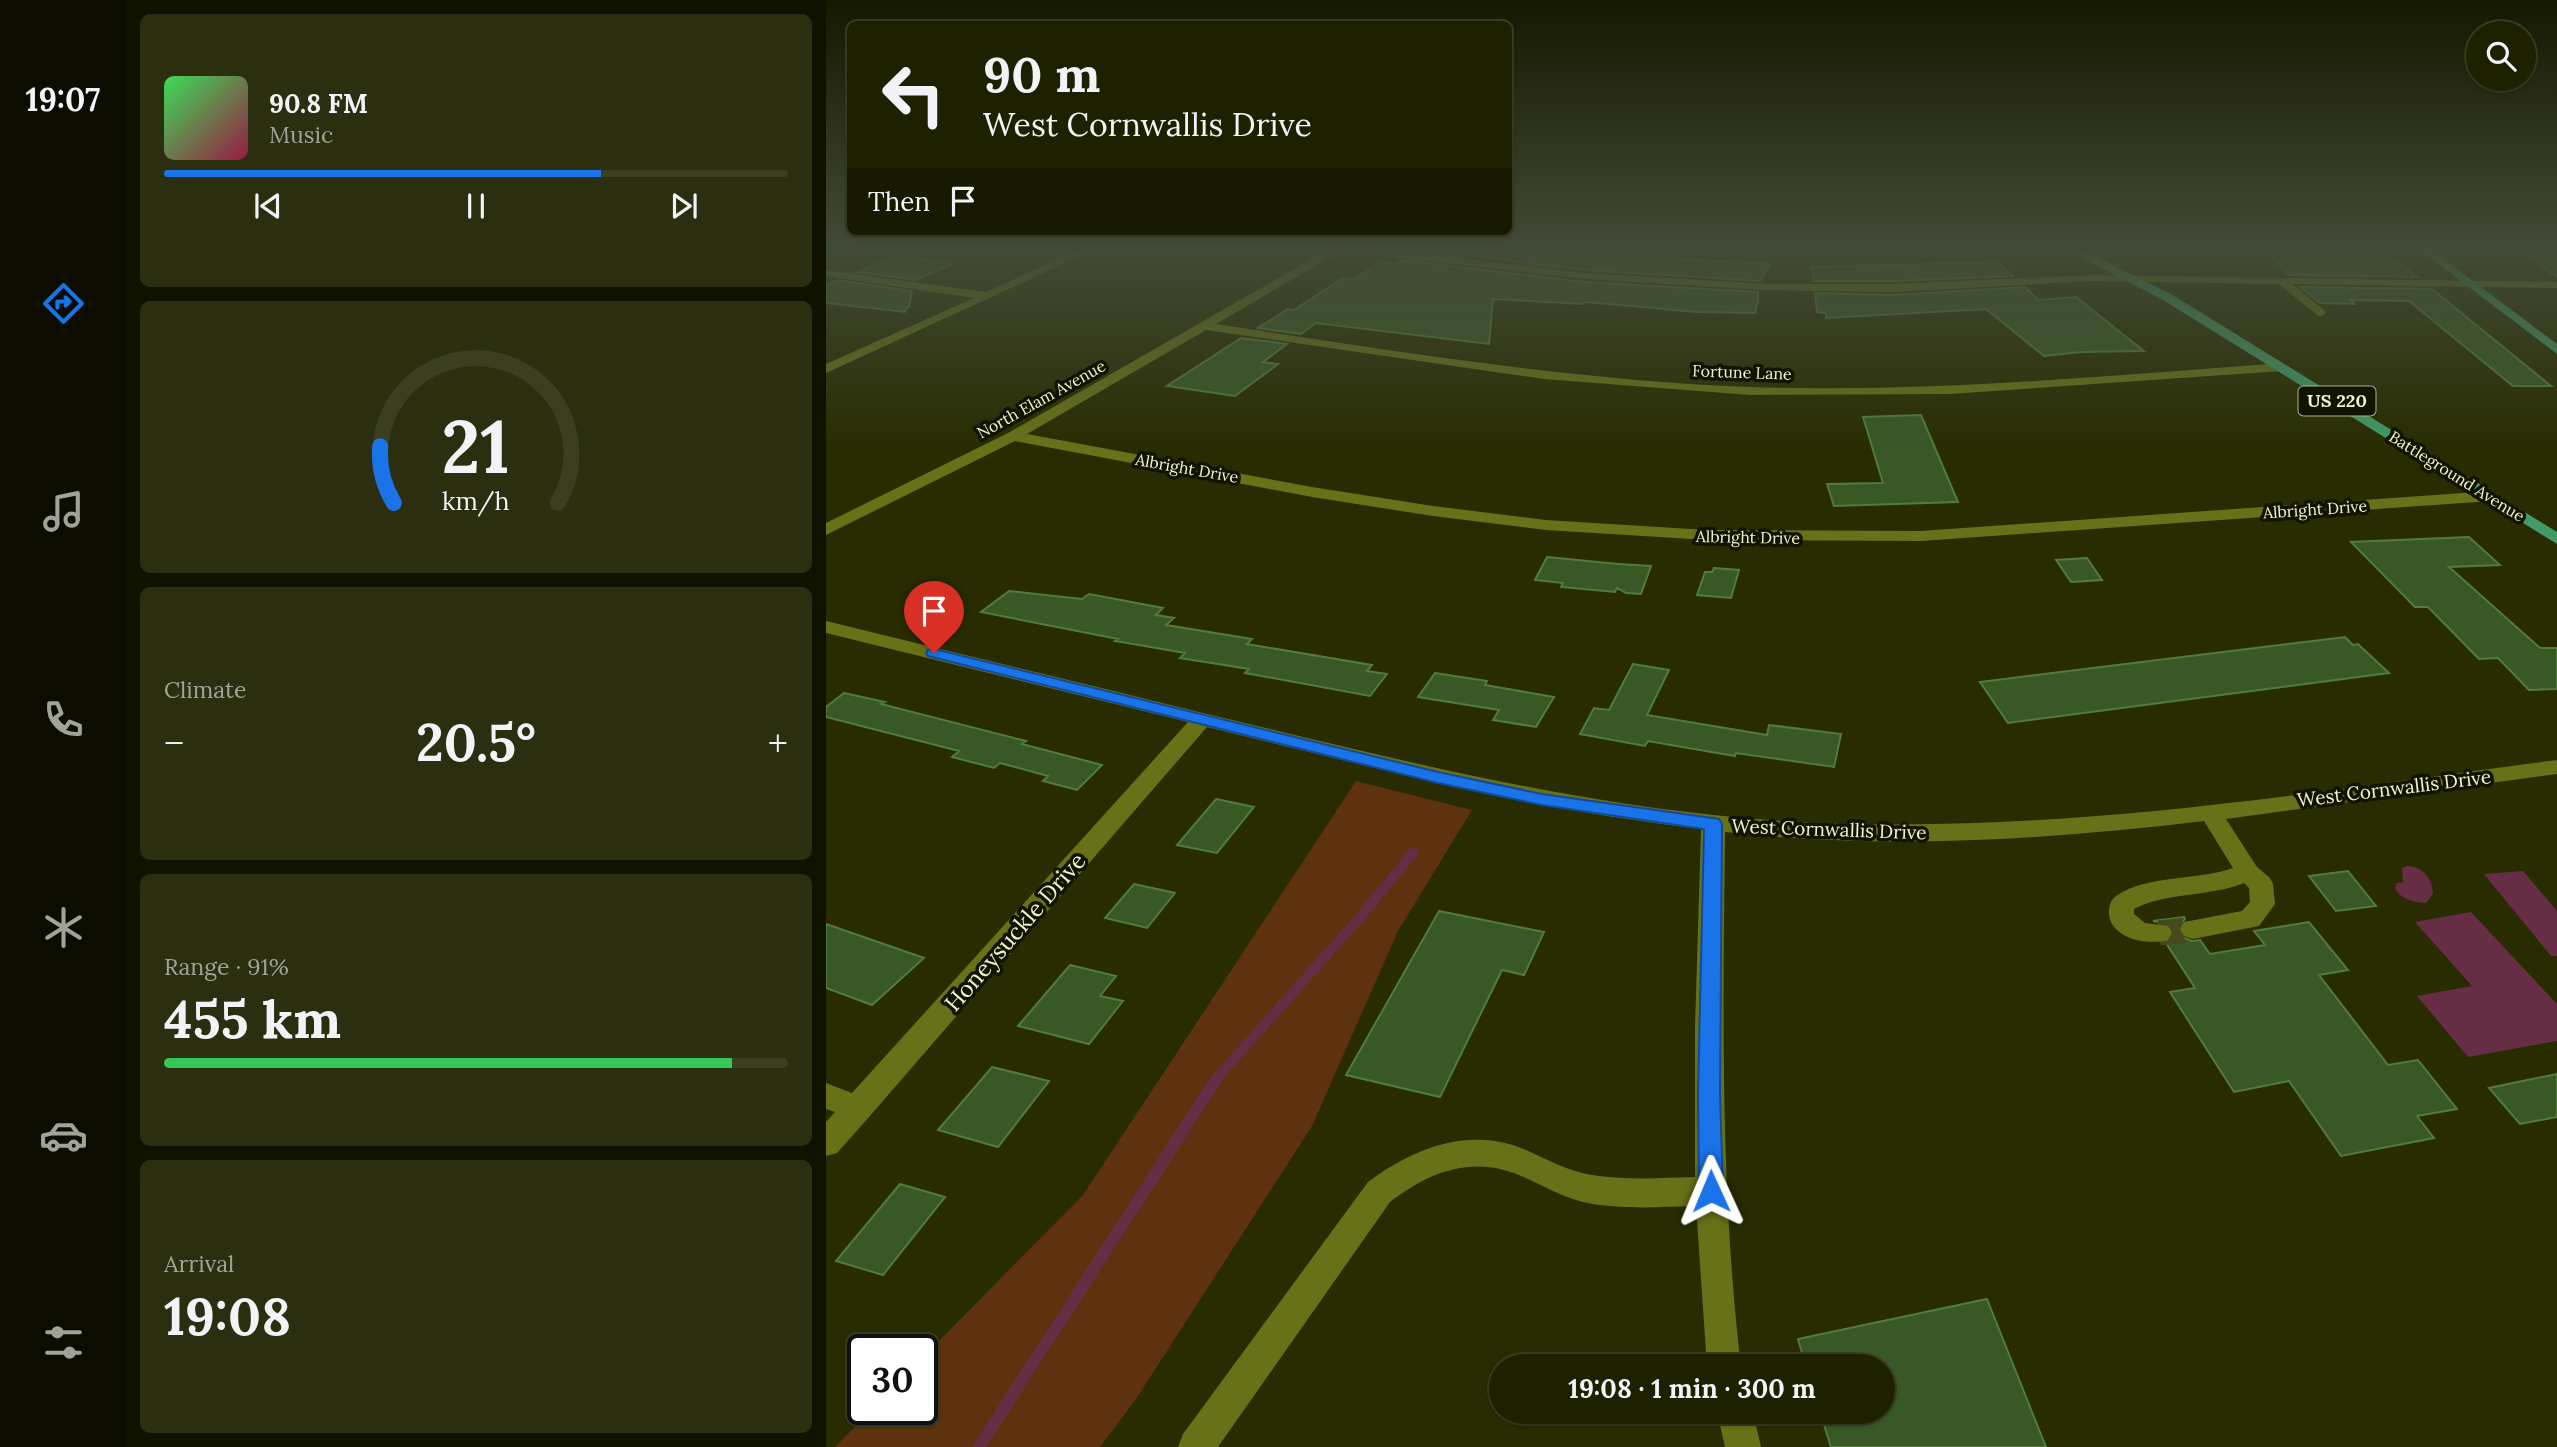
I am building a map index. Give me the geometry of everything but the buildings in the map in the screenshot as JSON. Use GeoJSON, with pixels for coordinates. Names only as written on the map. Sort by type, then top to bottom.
{"type":"FeatureCollection","features":[{"type":"Feature","properties":{"kind":"main road","name":"Battleground Avenue"},"geometry":{"type":"LineString","coordinates":[[2194,315],[2283,367],[2557,539]]}},
{"type":"Feature","properties":{"kind":"main road"},"geometry":{"type":"LineString","coordinates":[[2510,315],[2557,349]]}},
{"type":"Feature","properties":{"kind":"street"},"geometry":{"type":"LineString","coordinates":[[826,369],[947,315]]}},
{"type":"Feature","properties":{"kind":"street","name":"North Elam Avenue"},"geometry":{"type":"LineString","coordinates":[[826,530],[1013,436],[1224,315]]}},
{"type":"Feature","properties":{"kind":"street","name":"Fortune Lane"},"geometry":{"type":"LineString","coordinates":[[1204,326],[1523,374],[1752,391],[1966,390],[2283,367]]}},
{"type":"Feature","properties":{"kind":"street","name":"Albright Drive"},"geometry":{"type":"LineString","coordinates":[[1013,436],[1374,502],[1525,523],[1672,535],[1851,538],[1921,536],[2491,496]]}},
{"type":"Feature","properties":{"kind":"street","name":"West Cornwallis Drive"},"geometry":{"type":"LineString","coordinates":[[826,627],[1438,777],[1542,800],[1713,824],[1830,832],[1971,832],[2082,825],[2210,812],[2557,767]]}},
{"type":"Feature","properties":{"kind":"street","name":"Honeysuckle Drive"},"geometry":{"type":"LineString","coordinates":[[826,1143],[1203,719]]}},
{"type":"Feature","properties":{"kind":"street"},"geometry":{"type":"LineString","coordinates":[[2193,929],[2250,919],[2263,904],[2261,884],[2248,873],[2210,812]]}},
{"type":"Feature","properties":{"kind":"street"},"geometry":{"type":"LineString","coordinates":[[1713,824],[1709,1094],[1711,1191],[1723,1354]]}},
{"type":"Feature","properties":{"kind":"street"},"geometry":{"type":"LineString","coordinates":[[2159,933],[2140,932],[2122,918],[2122,904],[2136,895],[2219,883],[2248,873]]}},
{"type":"Feature","properties":{"kind":"street"},"geometry":{"type":"LineString","coordinates":[[826,1096],[859,1108]]}},
{"type":"Feature","properties":{"kind":"street"},"geometry":{"type":"LineString","coordinates":[[1196,1447],[1379,1192],[1401,1173],[1436,1158],[1465,1154],[1501,1155],[1582,1186],[1628,1191],[1711,1191]]}},
{"type":"Feature","properties":{"kind":"street"},"geometry":{"type":"LineString","coordinates":[[1738,1424],[1744,1447]]}},
{"type":"Feature","properties":{"kind":"shaded area"},"geometry":{"type":"Polygon","coordinates":[[[1356,781],[1472,810],[1398,931],[1312,1126],[1136,1399],[1100,1447],[835,1447],[857,1425],[938,1425],[938,1342],[1083,1195],[1356,781]]]}},
{"type":"Feature","properties":{"kind":"shaded area"},"geometry":{"type":"Polygon","coordinates":[[[2407,866],[2422,871],[2429,878],[2433,894],[2426,903],[2404,898],[2395,888],[2397,883],[2403,882],[2402,868],[2407,866]]]}},
{"type":"Feature","properties":{"kind":"shaded area"},"geometry":{"type":"Polygon","coordinates":[[[2523,871],[2557,911],[2557,956],[2551,956],[2484,874],[2523,871]]]}},
{"type":"Feature","properties":{"kind":"shaded area"},"geometry":{"type":"Polygon","coordinates":[[[2471,912],[2557,1004],[2557,1041],[2468,1057],[2417,996],[2472,986],[2415,922],[2471,912]]]}},
{"type":"Feature","properties":{"kind":"waterway"},"geometry":{"type":"LineString","coordinates":[[1215,1080],[1356,922],[1413,853]]}},
{"type":"Feature","properties":{"kind":"waterway"},"geometry":{"type":"LineString","coordinates":[[979,1447],[1217,1078]]}},
{"type":"Feature","properties":{"kind":"tunnel"},"geometry":{"type":"LineString","coordinates":[[2159,933],[2193,929]]}},
{"type":"Feature","properties":{"kind":"route"},"geometry":{"type":"LineString","coordinates":[[934,653],[1542,800],[1713,824],[1709,1094],[1711,1191]]}}]}
